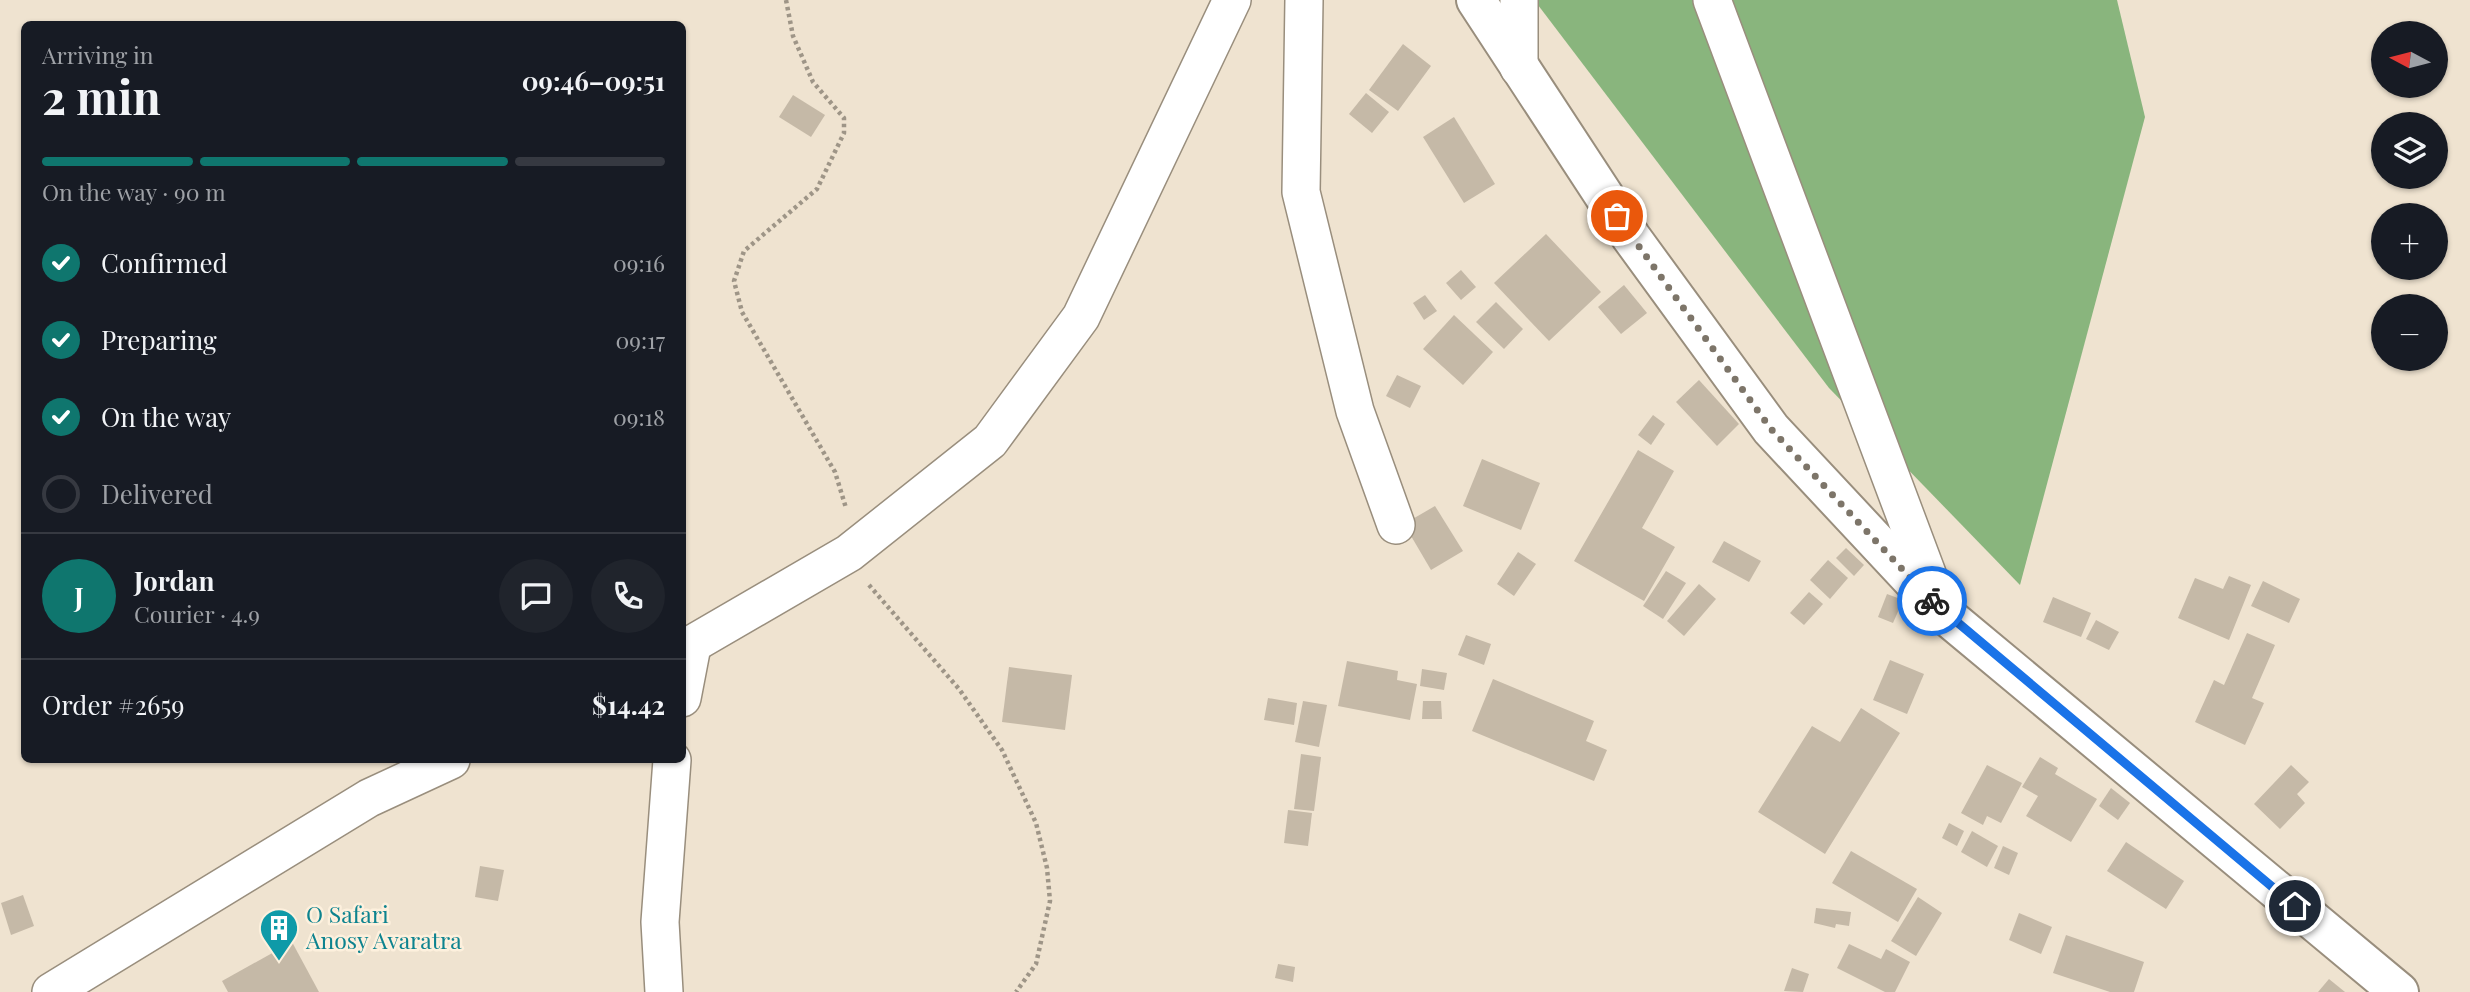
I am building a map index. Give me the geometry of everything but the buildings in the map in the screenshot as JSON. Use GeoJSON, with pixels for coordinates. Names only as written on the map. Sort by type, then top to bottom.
{"type":"FeatureCollection","features":[{"type":"Feature","properties":{"kind":"main road"},"geometry":{"type":"LineString","coordinates":[[1476,0],[1631,237],[1771,429],[1942,612],[2399,992]]}},
{"type":"Feature","properties":{"kind":"street"},"geometry":{"type":"LineString","coordinates":[[687,648],[849,553],[990,441],[1081,317],[1232,0]]}},
{"type":"Feature","properties":{"kind":"street"},"geometry":{"type":"LineString","coordinates":[[1304,0],[1301,192],[1355,411],[1396,525]]}},
{"type":"Feature","properties":{"kind":"street"},"geometry":{"type":"LineString","coordinates":[[1519,0],[1519,68]]}},
{"type":"Feature","properties":{"kind":"street"},"geometry":{"type":"LineString","coordinates":[[1712,0],[1942,612]]}},
{"type":"Feature","properties":{"kind":"street"},"geometry":{"type":"LineString","coordinates":[[51,992],[369,798],[445,763]]}},
{"type":"Feature","properties":{"kind":"street"},"geometry":{"type":"LineString","coordinates":[[664,992],[660,922],[672,763]]}},
{"type":"Feature","properties":{"kind":"path"},"geometry":{"type":"LineString","coordinates":[[786,0],[798,48],[813,82],[844,118],[844,133],[817,189],[744,251],[734,281],[742,312],[835,472],[849,517],[849,553],[874,593],[974,709],[1002,750],[1036,823],[1047,868],[1050,901],[1036,964],[1016,992]]}},
{"type":"Feature","properties":{"kind":"green space"},"geometry":{"type":"Polygon","coordinates":[[[1539,0],[2117,0],[2145,117],[2020,585],[1829,388],[1538,5],[1539,0]]]}},
{"type":"Feature","properties":{"kind":"way so far"},"geometry":{"type":"LineString","coordinates":[[1617,216],[1771,429],[1932,601]]}},
{"type":"Feature","properties":{"kind":"place","name":"O Safari Anosy Avaratra"},"geometry":{"type":"Point","coordinates":[279,962]}},
{"type":"Feature","properties":{"kind":"route"},"geometry":{"type":"LineString","coordinates":[[1932,601],[1962,629],[2295,906]]}}]}
